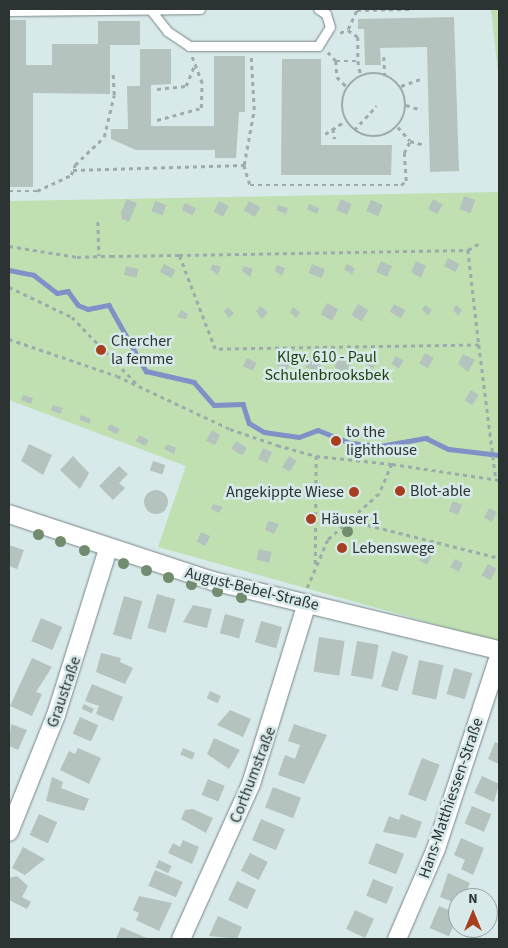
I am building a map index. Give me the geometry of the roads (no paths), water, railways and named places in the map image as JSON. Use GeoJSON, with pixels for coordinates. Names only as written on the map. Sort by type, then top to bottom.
{"type":"FeatureCollection","features":[{"type":"Feature","properties":{"kind":"street","name":"August-Bebel-Straße"},"geometry":{"type":"LineString","coordinates":[[9,514],[108,549],[305,603],[499,650]]}},
{"type":"Feature","properties":{"kind":"street","name":"Graustraße"},"geometry":{"type":"LineString","coordinates":[[9,832],[56,716],[108,549]]}},
{"type":"Feature","properties":{"kind":"street","name":"Corthumstraße"},"geometry":{"type":"LineString","coordinates":[[181,939],[251,784],[305,603]]}},
{"type":"Feature","properties":{"kind":"street","name":"Hans-Matthiessen-Straße"},"geometry":{"type":"LineString","coordinates":[[397,939],[436,849],[499,656]]}},
{"type":"Feature","properties":{"kind":"lane"},"geometry":{"type":"LineString","coordinates":[[150,9],[166,31],[189,46],[318,46],[327,38],[330,27],[326,14],[318,9]]}},
{"type":"Feature","properties":{"kind":"lane"},"geometry":{"type":"LineString","coordinates":[[9,11],[200,9]]}},
{"type":"Feature","properties":{"kind":"waterway"},"geometry":{"type":"LineString","coordinates":[[9,270],[34,275],[57,293],[68,291],[78,305],[88,309],[109,305],[146,371],[194,382],[214,405],[243,404],[249,423],[264,432],[299,437],[318,430],[351,443],[380,446],[426,438],[449,449],[499,455]]}},
{"type":"Feature","properties":{"kind":"place","name":"Chercher la femme"},"geometry":{"type":"Point","coordinates":[101,350]}},
{"type":"Feature","properties":{"kind":"place","name":"to the lighthouse"},"geometry":{"type":"Point","coordinates":[336,441]}},
{"type":"Feature","properties":{"kind":"place","name":"Blot-able"},"geometry":{"type":"Point","coordinates":[400,491]}},
{"type":"Feature","properties":{"kind":"place","name":"Angekippte Wiese"},"geometry":{"type":"Point","coordinates":[354,492]}},
{"type":"Feature","properties":{"kind":"place","name":"Häuser 1"},"geometry":{"type":"Point","coordinates":[311,519]}},
{"type":"Feature","properties":{"kind":"place","name":"Lebenswege"},"geometry":{"type":"Point","coordinates":[342,548]}},
{"type":"Feature","properties":{"kind":"park label","name":"Klgv. 610 - Paul Schulenbrooksbek"},"geometry":{"type":"Point","coordinates":[327,366]}}]}
